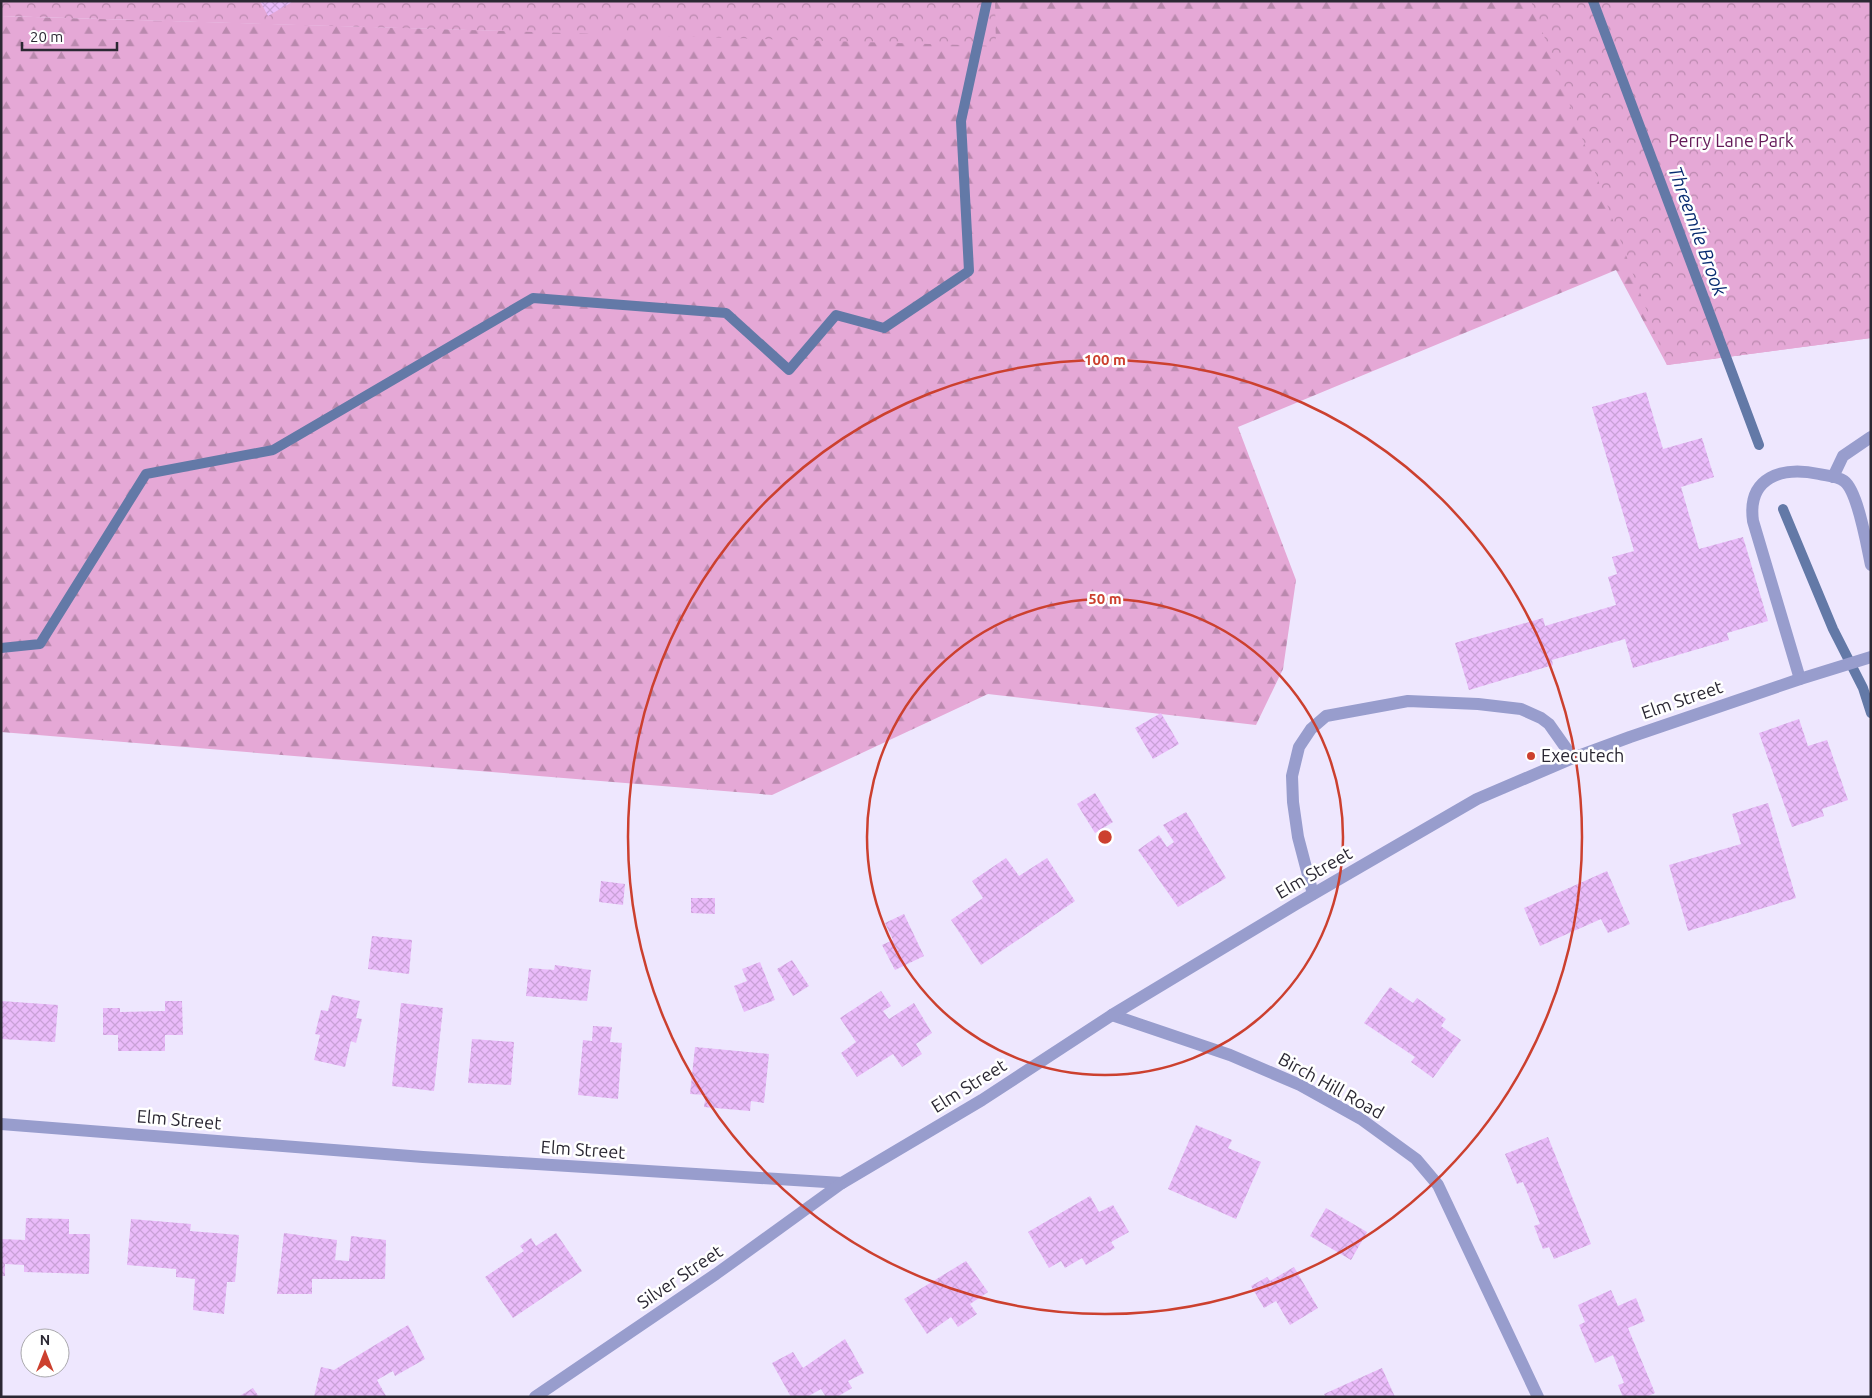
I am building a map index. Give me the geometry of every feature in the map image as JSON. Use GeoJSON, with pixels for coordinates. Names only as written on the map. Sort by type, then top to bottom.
{"type":"FeatureCollection","features":[{"type":"Feature","properties":{"kind":"street"},"geometry":{"type":"LineString","coordinates":[[1833,477],[1842,456],[1871,437]]}},
{"type":"Feature","properties":{"kind":"street"},"geometry":{"type":"LineString","coordinates":[[1800,679],[1753,521],[1751,510],[1753,496],[1760,485],[1769,477],[1794,472],[1807,472],[1833,477],[1845,482],[1854,495],[1871,565]]}},
{"type":"Feature","properties":{"kind":"street","name":"Elm Street"},"geometry":{"type":"LineString","coordinates":[[1,1124],[423,1157],[842,1183],[982,1100],[1112,1015],[1313,894],[1477,799],[1573,758],[1800,679],[1868,658]]}},
{"type":"Feature","properties":{"kind":"street"},"geometry":{"type":"LineString","coordinates":[[1313,894],[1298,837],[1293,802],[1292,776],[1299,748],[1311,729],[1326,716],[1408,701],[1478,704],[1521,709],[1541,718],[1548,724],[1558,735],[1573,758]]}},
{"type":"Feature","properties":{"kind":"street","name":"Birch Hill Road"},"geometry":{"type":"LineString","coordinates":[[1112,1015],[1230,1055],[1300,1085],[1362,1119],[1416,1159],[1438,1185],[1538,1397]]}},
{"type":"Feature","properties":{"kind":"street","name":"Silver Street"},"geometry":{"type":"LineString","coordinates":[[534,1397],[716,1274],[842,1183]]}},
{"type":"Feature","properties":{"kind":"green space"},"geometry":{"type":"Polygon","coordinates":[[[1,1],[995,1],[996,46],[1,16],[1,1]]]}},
{"type":"Feature","properties":{"kind":"green space"},"geometry":{"type":"Polygon","coordinates":[[[556,1],[1871,1],[1871,338],[1667,365],[1616,270],[1238,427],[1296,580],[1283,669],[1256,725],[988,694],[772,795],[1,732],[1,16],[509,31],[556,1]]]}},
{"type":"Feature","properties":{"kind":"green space","name":"Perry Lane Park"},"geometry":{"type":"Polygon","coordinates":[[[1531,1],[1871,1],[1871,338],[1667,365],[1531,1]]]}},
{"type":"Feature","properties":{"kind":"building"},"geometry":{"type":"Polygon","coordinates":[[[260,1],[294,1],[268,16],[260,1]]]}},
{"type":"Feature","properties":{"kind":"building"},"geometry":{"type":"Polygon","coordinates":[[[1646,392],[1663,449],[1702,438],[1714,477],[1681,487],[1699,549],[1743,537],[1768,621],[1727,633],[1729,640],[1633,668],[1625,639],[1552,660],[1553,665],[1469,690],[1455,643],[1543,618],[1545,626],[1616,605],[1608,577],[1617,574],[1612,557],[1634,551],[1592,407],[1646,392]]]}},
{"type":"Feature","properties":{"kind":"building"},"geometry":{"type":"Polygon","coordinates":[[[1161,713],[1179,744],[1153,759],[1135,728],[1161,713]]]}},
{"type":"Feature","properties":{"kind":"building"},"geometry":{"type":"Polygon","coordinates":[[[1799,719],[1808,746],[1827,740],[1848,800],[1822,809],[1824,816],[1792,827],[1759,733],[1799,719]]]}},
{"type":"Feature","properties":{"kind":"building"},"geometry":{"type":"Polygon","coordinates":[[[1095,793],[1113,822],[1095,833],[1077,804],[1095,793]]]}},
{"type":"Feature","properties":{"kind":"building"},"geometry":{"type":"Polygon","coordinates":[[[1768,803],[1796,898],[1688,931],[1669,865],[1741,844],[1732,814],[1768,803]]]}},
{"type":"Feature","properties":{"kind":"building"},"geometry":{"type":"Polygon","coordinates":[[[1186,812],[1226,878],[1178,907],[1138,850],[1159,835],[1167,847],[1174,842],[1163,825],[1186,812]]]}},
{"type":"Feature","properties":{"kind":"building"},"geometry":{"type":"Polygon","coordinates":[[[1006,858],[1019,876],[1047,858],[1075,901],[981,965],[951,920],[983,898],[972,881],[1006,858]]]}},
{"type":"Feature","properties":{"kind":"building"},"geometry":{"type":"Polygon","coordinates":[[[1607,871],[1630,924],[1608,933],[1601,919],[1540,946],[1524,908],[1607,871]]]}},
{"type":"Feature","properties":{"kind":"building"},"geometry":{"type":"Polygon","coordinates":[[[601,881],[625,884],[623,905],[599,902],[601,881]]]}},
{"type":"Feature","properties":{"kind":"building"},"geometry":{"type":"Polygon","coordinates":[[[691,898],[715,898],[715,914],[691,913],[691,898]]]}},
{"type":"Feature","properties":{"kind":"building"},"geometry":{"type":"Polygon","coordinates":[[[904,914],[924,956],[895,970],[882,945],[893,940],[885,923],[904,914]]]}},
{"type":"Feature","properties":{"kind":"building"},"geometry":{"type":"Polygon","coordinates":[[[372,936],[412,940],[409,974],[368,969],[372,936]]]}},
{"type":"Feature","properties":{"kind":"building"},"geometry":{"type":"Polygon","coordinates":[[[792,960],[809,986],[793,996],[777,969],[792,960]]]}},
{"type":"Feature","properties":{"kind":"building"},"geometry":{"type":"Polygon","coordinates":[[[760,962],[775,1000],[744,1012],[734,986],[747,981],[742,969],[760,962]]]}},
{"type":"Feature","properties":{"kind":"building"},"geometry":{"type":"Polygon","coordinates":[[[555,965],[591,970],[587,1001],[526,996],[529,968],[554,970],[555,965]]]}},
{"type":"Feature","properties":{"kind":"building"},"geometry":{"type":"Polygon","coordinates":[[[1390,987],[1413,1003],[1417,998],[1446,1019],[1441,1026],[1461,1040],[1433,1078],[1411,1062],[1415,1057],[1364,1023],[1390,987]]]}},
{"type":"Feature","properties":{"kind":"building"},"geometry":{"type":"Polygon","coordinates":[[[881,991],[891,1006],[883,1011],[889,1019],[914,1003],[932,1033],[916,1044],[922,1054],[902,1067],[893,1054],[857,1077],[841,1053],[856,1042],[840,1018],[881,991]]]}},
{"type":"Feature","properties":{"kind":"building"},"geometry":{"type":"Polygon","coordinates":[[[332,995],[360,1001],[356,1018],[362,1019],[356,1043],[351,1041],[345,1067],[314,1060],[320,1035],[315,1034],[321,1010],[328,1011],[332,995]]]}},
{"type":"Feature","properties":{"kind":"building"},"geometry":{"type":"Polygon","coordinates":[[[1,1001],[58,1005],[55,1042],[1,1039],[1,1001]]]}},
{"type":"Feature","properties":{"kind":"building"},"geometry":{"type":"Polygon","coordinates":[[[165,1001],[182,1001],[183,1035],[165,1035],[165,1051],[118,1051],[118,1035],[103,1035],[103,1008],[120,1008],[120,1012],[165,1011],[165,1001]]]}},
{"type":"Feature","properties":{"kind":"building"},"geometry":{"type":"Polygon","coordinates":[[[401,1003],[443,1008],[434,1091],[392,1086],[401,1003]]]}},
{"type":"Feature","properties":{"kind":"building"},"geometry":{"type":"Polygon","coordinates":[[[593,1026],[612,1027],[610,1042],[622,1043],[618,1099],[578,1095],[583,1040],[592,1041],[593,1026]]]}},
{"type":"Feature","properties":{"kind":"building"},"geometry":{"type":"Polygon","coordinates":[[[472,1039],[514,1042],[511,1085],[468,1083],[472,1039]]]}},
{"type":"Feature","properties":{"kind":"building"},"geometry":{"type":"Polygon","coordinates":[[[695,1047],[769,1054],[764,1103],[751,1101],[750,1111],[704,1107],[706,1095],[690,1094],[695,1047]]]}},
{"type":"Feature","properties":{"kind":"building"},"geometry":{"type":"Polygon","coordinates":[[[1196,1125],[1232,1140],[1228,1148],[1261,1162],[1236,1219],[1168,1189],[1196,1125]]]}},
{"type":"Feature","properties":{"kind":"building"},"geometry":{"type":"Polygon","coordinates":[[[1548,1137],[1591,1244],[1554,1259],[1549,1247],[1543,1249],[1534,1226],[1540,1224],[1523,1182],[1517,1184],[1505,1154],[1548,1137]]]}},
{"type":"Feature","properties":{"kind":"building"},"geometry":{"type":"Polygon","coordinates":[[[1090,1196],[1099,1212],[1113,1205],[1129,1232],[1111,1242],[1115,1248],[1086,1265],[1082,1258],[1065,1268],[1061,1261],[1049,1268],[1028,1232],[1090,1196]]]}},
{"type":"Feature","properties":{"kind":"building"},"geometry":{"type":"Polygon","coordinates":[[[1326,1208],[1367,1232],[1351,1260],[1310,1236],[1326,1208]]]}},
{"type":"Feature","properties":{"kind":"building"},"geometry":{"type":"Polygon","coordinates":[[[26,1218],[69,1219],[69,1234],[90,1234],[89,1274],[24,1272],[24,1265],[5,1264],[5,1276],[1,1276],[1,1239],[25,1240],[26,1218]]]}},
{"type":"Feature","properties":{"kind":"building"},"geometry":{"type":"Polygon","coordinates":[[[131,1219],[191,1224],[190,1231],[239,1235],[235,1282],[227,1282],[224,1314],[193,1310],[195,1279],[176,1277],[176,1269],[127,1265],[131,1219]]]}},
{"type":"Feature","properties":{"kind":"building"},"geometry":{"type":"Polygon","coordinates":[[[284,1233],[337,1240],[335,1260],[349,1261],[351,1236],[386,1240],[385,1279],[312,1279],[312,1294],[277,1294],[284,1233]]]}},
{"type":"Feature","properties":{"kind":"building"},"geometry":{"type":"Polygon","coordinates":[[[556,1233],[582,1271],[513,1318],[485,1277],[524,1251],[520,1246],[531,1238],[536,1246],[556,1233]]]}},
{"type":"Feature","properties":{"kind":"building"},"geometry":{"type":"Polygon","coordinates":[[[966,1261],[988,1292],[970,1304],[977,1314],[958,1327],[951,1317],[927,1334],[904,1299],[966,1261]]]}},
{"type":"Feature","properties":{"kind":"building"},"geometry":{"type":"Polygon","coordinates":[[[1294,1267],[1318,1308],[1290,1325],[1276,1301],[1264,1308],[1251,1286],[1267,1277],[1270,1281],[1294,1267]]]}},
{"type":"Feature","properties":{"kind":"building"},"geometry":{"type":"Polygon","coordinates":[[[1611,1290],[1618,1306],[1636,1298],[1645,1321],[1628,1328],[1655,1393],[1646,1397],[1623,1397],[1618,1385],[1624,1383],[1613,1355],[1595,1363],[1579,1325],[1585,1322],[1578,1305],[1611,1290]]]}},
{"type":"Feature","properties":{"kind":"building"},"geometry":{"type":"Polygon","coordinates":[[[408,1325],[425,1359],[395,1376],[393,1371],[377,1380],[386,1396],[314,1397],[321,1367],[334,1370],[408,1325]]]}},
{"type":"Feature","properties":{"kind":"building"},"geometry":{"type":"Polygon","coordinates":[[[845,1339],[864,1373],[848,1381],[852,1388],[837,1397],[826,1397],[821,1389],[807,1397],[791,1397],[772,1363],[793,1352],[803,1368],[845,1339]]]}},
{"type":"Feature","properties":{"kind":"building"},"geometry":{"type":"Polygon","coordinates":[[[1382,1368],[1395,1397],[1326,1397],[1324,1394],[1382,1368]]]}},
{"type":"Feature","properties":{"kind":"building"},"geometry":{"type":"Polygon","coordinates":[[[253,1388],[259,1397],[238,1397],[253,1388]]]}},
{"type":"Feature","properties":{"kind":"waterway"},"geometry":{"type":"LineString","coordinates":[[1,648],[40,644],[146,474],[273,450],[533,298],[726,313],[789,370],[836,315],[884,328],[969,271],[961,121],[987,1]]}},
{"type":"Feature","properties":{"kind":"waterway","name":"Threemile Brook"},"geometry":{"type":"LineString","coordinates":[[1593,1],[1759,445]]}},
{"type":"Feature","properties":{"kind":"waterway","name":"Threemile Brook"},"geometry":{"type":"LineString","coordinates":[[1783,509],[1833,629],[1863,688],[1871,713]]}},
{"type":"Feature","properties":{"kind":"place","name":"Executech"},"geometry":{"type":"Point","coordinates":[1531,756]}}]}
